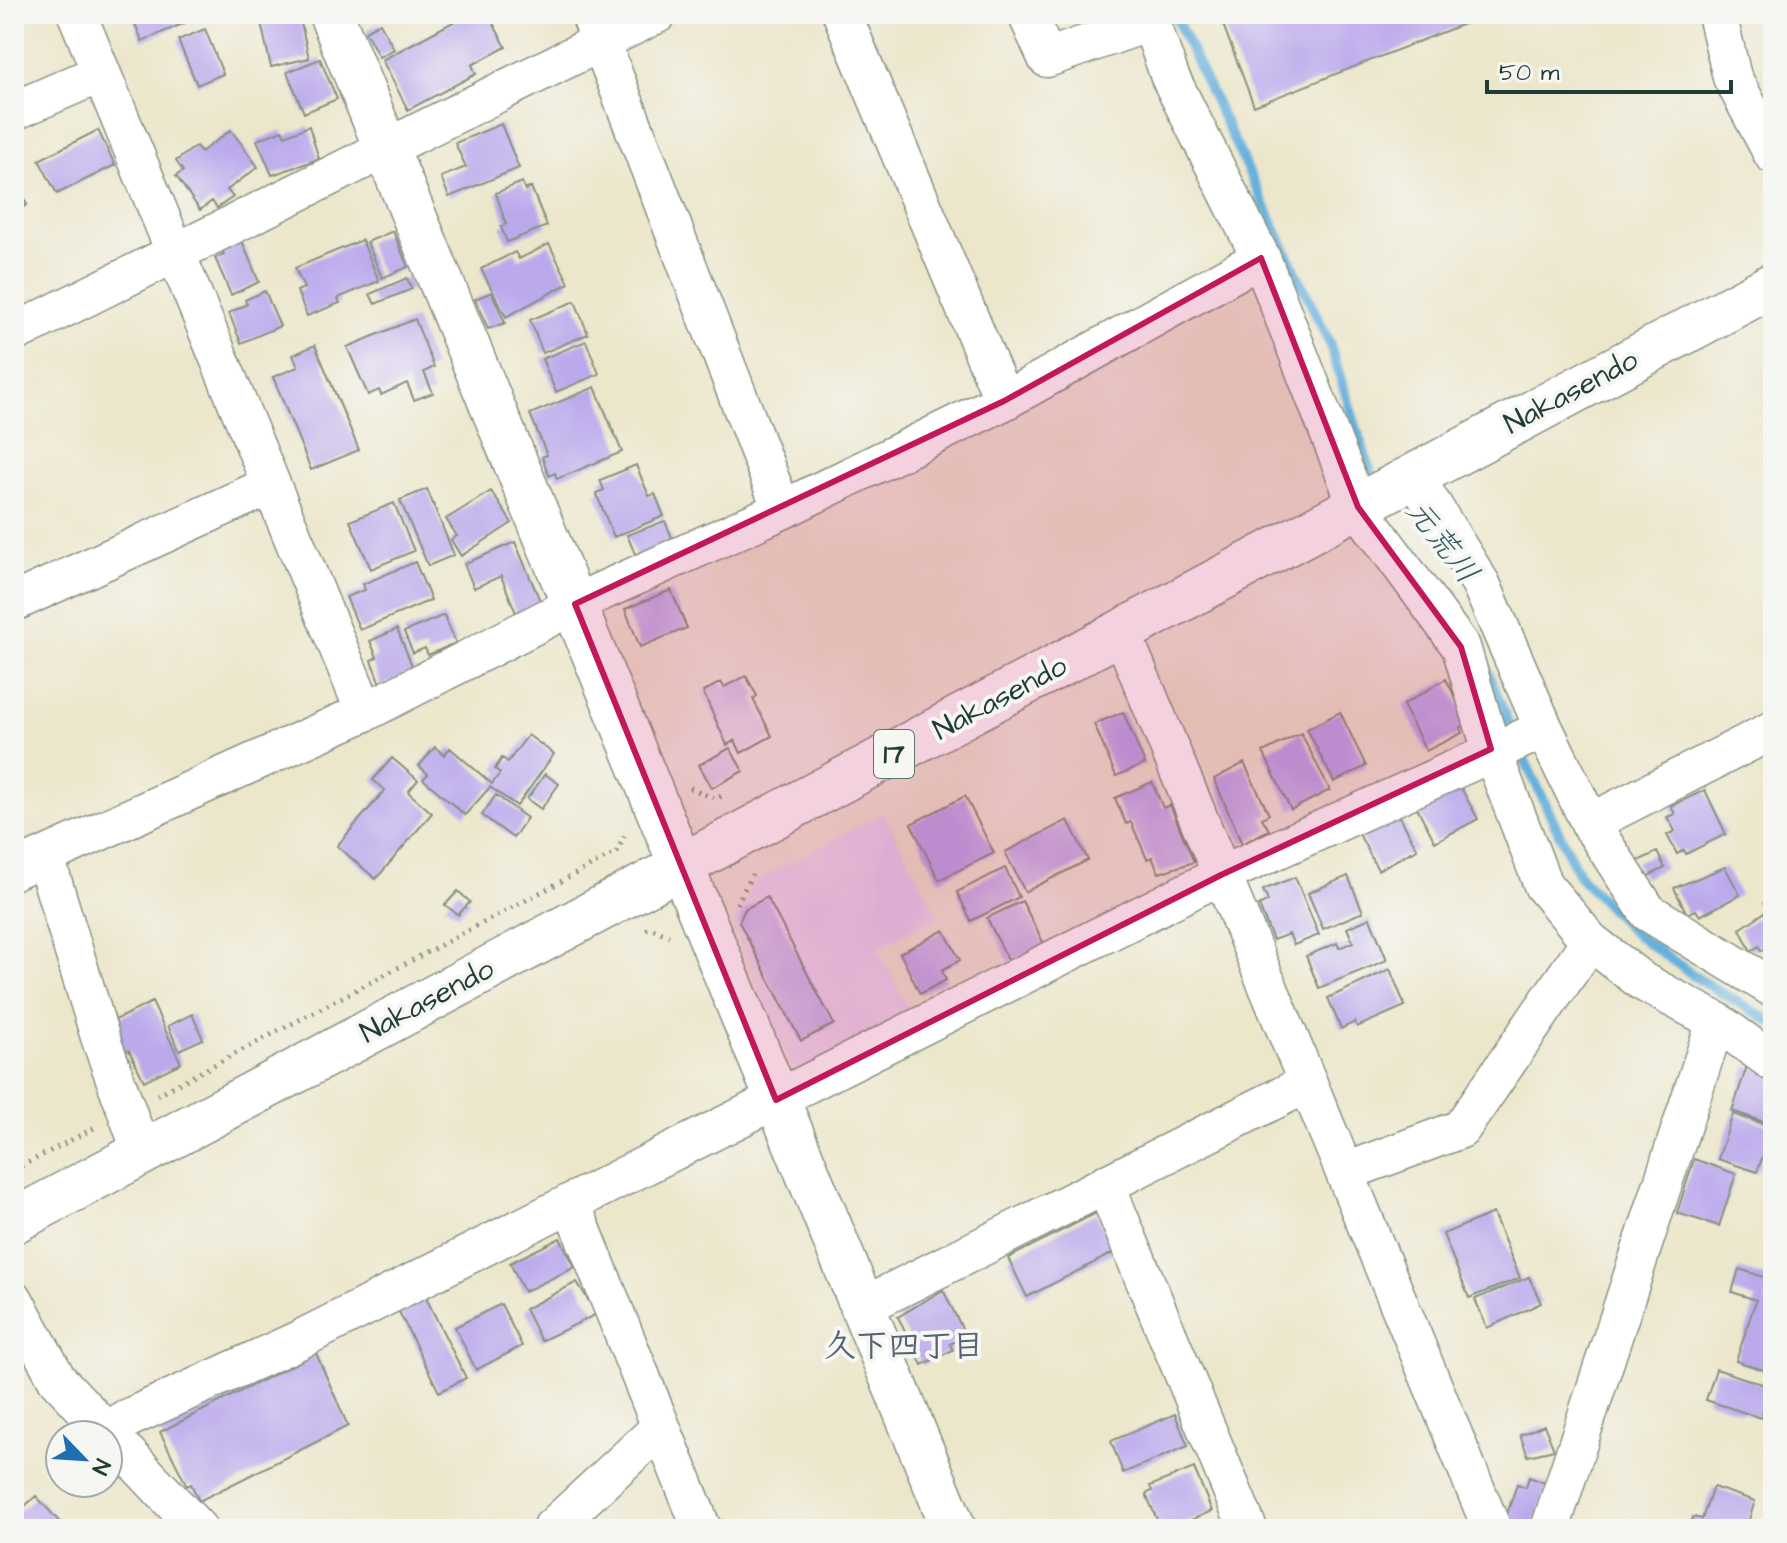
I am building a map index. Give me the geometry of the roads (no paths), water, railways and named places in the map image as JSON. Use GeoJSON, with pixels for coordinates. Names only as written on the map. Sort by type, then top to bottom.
{"type":"FeatureCollection","features":[{"type":"Feature","properties":{"kind":"main road"},"geometry":{"type":"LineString","coordinates":[[331,14],[954,1529]]}},
{"type":"Feature","properties":{"kind":"main road","name":"Nakasendo"},"geometry":{"type":"LineString","coordinates":[[14,1221],[1773,285]]}},
{"type":"Feature","properties":{"kind":"street"},"geometry":{"type":"LineString","coordinates":[[77,14],[365,712]]}},
{"type":"Feature","properties":{"kind":"street"},"geometry":{"type":"LineString","coordinates":[[14,333],[386,146],[596,28],[657,14]]}},
{"type":"Feature","properties":{"kind":"street"},"geometry":{"type":"LineString","coordinates":[[842,14],[1004,401]]}},
{"type":"Feature","properties":{"kind":"street"},"geometry":{"type":"LineString","coordinates":[[1027,14],[1047,58],[1149,18],[1170,77],[1261,258],[1358,507],[1461,647],[1491,749],[1543,885],[1590,941],[1643,982],[1716,1021],[1773,1062]]}},
{"type":"Feature","properties":{"kind":"street"},"geometry":{"type":"LineString","coordinates":[[1717,14],[1732,77],[1769,129]]}},
{"type":"Feature","properties":{"kind":"street"},"geometry":{"type":"LineString","coordinates":[[596,28],[782,510]]}},
{"type":"Feature","properties":{"kind":"street"},"geometry":{"type":"LineString","coordinates":[[14,111],[101,73]]}},
{"type":"Feature","properties":{"kind":"street"},"geometry":{"type":"LineString","coordinates":[[142,1153],[30,864],[365,712],[575,604],[782,510],[1004,401],[1261,258]]}},
{"type":"Feature","properties":{"kind":"street"},"geometry":{"type":"LineString","coordinates":[[1413,474],[1481,584],[1544,729],[1590,823],[1648,912],[1773,988]]}},
{"type":"Feature","properties":{"kind":"street"},"geometry":{"type":"LineString","coordinates":[[14,602],[271,485]]}},
{"type":"Feature","properties":{"kind":"street"},"geometry":{"type":"LineString","coordinates":[[1122,633],[1492,1529]]}},
{"type":"Feature","properties":{"kind":"street"},"geometry":{"type":"LineString","coordinates":[[124,1420],[297,1341],[1221,875],[1491,749],[1544,729]]}},
{"type":"Feature","properties":{"kind":"street"},"geometry":{"type":"LineString","coordinates":[[1590,823],[1773,730]]}},
{"type":"Feature","properties":{"kind":"street"},"geometry":{"type":"LineString","coordinates":[[1345,1172],[1461,1129],[1590,941]]}},
{"type":"Feature","properties":{"kind":"street"},"geometry":{"type":"LineString","coordinates":[[1550,1529],[1716,1021]]}},
{"type":"Feature","properties":{"kind":"street"},"geometry":{"type":"LineString","coordinates":[[862,1307],[1308,1083]]}},
{"type":"Feature","properties":{"kind":"street"},"geometry":{"type":"LineString","coordinates":[[1105,1184],[1248,1529]]}},
{"type":"Feature","properties":{"kind":"street"},"geometry":{"type":"LineString","coordinates":[[571,1203],[702,1529]]}},
{"type":"Feature","properties":{"kind":"street"},"geometry":{"type":"LineString","coordinates":[[14,1300],[57,1379],[96,1419]]}},
{"type":"Feature","properties":{"kind":"street"},"geometry":{"type":"LineString","coordinates":[[551,1529],[660,1428]]}},
{"type":"Feature","properties":{"kind":"street"},"geometry":{"type":"LineString","coordinates":[[124,1449],[198,1529]]}},
{"type":"Feature","properties":{"kind":"waterway","name":"元荒川"},"geometry":{"type":"LineString","coordinates":[[1174,14],[1329,342],[1375,486]]}},
{"type":"Feature","properties":{"kind":"waterway","name":"元荒川"},"geometry":{"type":"LineString","coordinates":[[1413,550],[1461,610],[1470,632]]}},
{"type":"Feature","properties":{"kind":"waterway","name":"元荒川"},"geometry":{"type":"LineString","coordinates":[[1486,668],[1513,735]]}},
{"type":"Feature","properties":{"kind":"waterway","name":"元荒川"},"geometry":{"type":"LineString","coordinates":[[1520,750],[1580,877],[1634,933],[1700,980],[1773,1023]]}},
{"type":"Feature","properties":{"kind":"district","name":"久下四丁目"},"geometry":{"type":"Point","coordinates":[904,1346]}}]}
